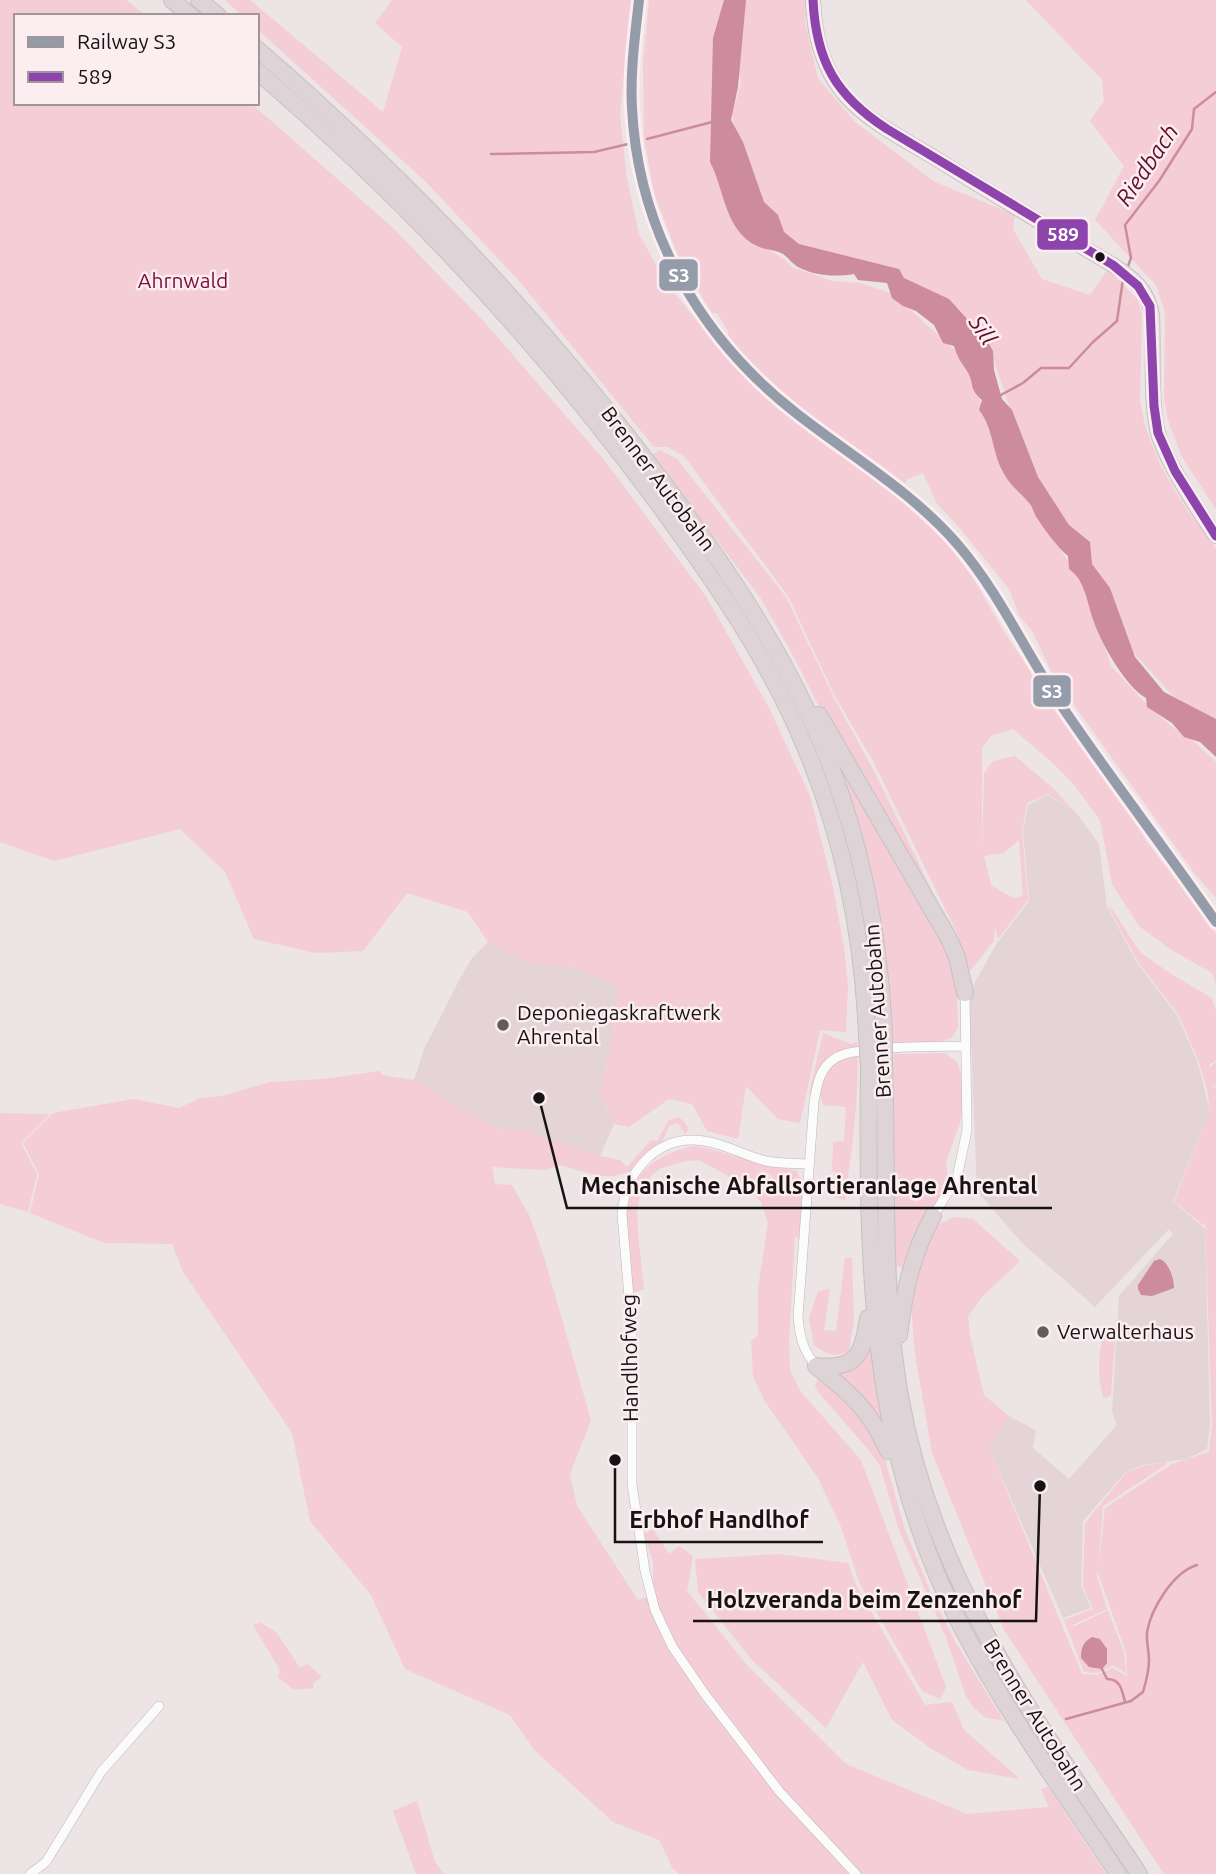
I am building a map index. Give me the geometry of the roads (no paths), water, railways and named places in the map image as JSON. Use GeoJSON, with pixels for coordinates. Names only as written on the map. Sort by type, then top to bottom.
{"type":"FeatureCollection","features":[{"type":"Feature","properties":{"kind":"highway"},"geometry":{"type":"LineString","coordinates":[[172,0],[189,14]]}},
{"type":"Feature","properties":{"kind":"highway"},"geometry":{"type":"LineString","coordinates":[[199,0],[216,14]]}},
{"type":"Feature","properties":{"kind":"highway","name":"Brenner Autobahn"},"geometry":{"type":"LineString","coordinates":[[259,51],[395,176],[544,335],[611,415],[686,513],[755,615],[783,664],[822,745],[836,781],[858,851],[873,926],[876,1065],[887,1270],[896,1368],[922,1488],[946,1554],[974,1615],[1028,1707],[1139,1874]]}},
{"type":"Feature","properties":{"kind":"highway","name":"Brenner Autobahn"},"geometry":{"type":"LineString","coordinates":[[259,73],[403,206],[509,319],[635,472],[687,542],[748,634],[796,725],[835,830],[855,914],[864,982],[875,1036]]}},
{"type":"Feature","properties":{"kind":"highway"},"geometry":{"type":"LineString","coordinates":[[783,664],[812,703],[948,937],[957,957],[965,993]]}},
{"type":"Feature","properties":{"kind":"highway","name":"Brenner Autobahn"},"geometry":{"type":"LineString","coordinates":[[876,1065],[872,1293],[879,1368],[888,1420],[912,1510],[933,1566],[960,1624],[1007,1706],[1118,1874]]}},
{"type":"Feature","properties":{"kind":"highway"},"geometry":{"type":"LineString","coordinates":[[896,1368],[906,1286],[917,1250],[933,1216]]}},
{"type":"Feature","properties":{"kind":"highway"},"geometry":{"type":"LineString","coordinates":[[817,1366],[841,1366],[857,1357],[866,1333],[872,1293]]}},
{"type":"Feature","properties":{"kind":"highway"},"geometry":{"type":"LineString","coordinates":[[817,1366],[852,1395],[873,1420],[912,1510]]}},
{"type":"Feature","properties":{"kind":"main road"},"geometry":{"type":"LineString","coordinates":[[813,0],[816,32],[823,58],[839,87],[854,105],[908,142],[1113,265],[1135,281],[1146,294],[1153,315],[1155,413],[1159,435],[1179,476],[1216,536]]}},
{"type":"Feature","properties":{"kind":"street"},"geometry":{"type":"LineString","coordinates":[[933,1216],[957,1178],[968,1120],[965,993]]}},
{"type":"Feature","properties":{"kind":"street"},"geometry":{"type":"LineString","coordinates":[[817,1366],[806,1354],[798,1317],[817,1084],[823,1069],[835,1058],[855,1052],[965,1046]]}},
{"type":"Feature","properties":{"kind":"street","name":"Handlhofweg"},"geometry":{"type":"LineString","coordinates":[[809,1164],[765,1161],[712,1142],[693,1140],[667,1146],[652,1154],[632,1176],[622,1214],[632,1334],[632,1484],[652,1600],[672,1646],[698,1685],[779,1791],[856,1874]]}},
{"type":"Feature","properties":{"kind":"street"},"geometry":{"type":"LineString","coordinates":[[30,1874],[46,1862],[95,1781],[159,1706]]}},
{"type":"Feature","properties":{"kind":"waterway","name":"Riedbach"},"geometry":{"type":"LineString","coordinates":[[1127,269],[1131,258],[1125,225],[1159,181],[1192,129],[1194,109],[1216,92]]}},
{"type":"Feature","properties":{"kind":"waterway"},"geometry":{"type":"LineString","coordinates":[[647,139],[712,122]]}},
{"type":"Feature","properties":{"kind":"waterway"},"geometry":{"type":"LineString","coordinates":[[491,154],[594,152],[628,144]]}},
{"type":"Feature","properties":{"kind":"waterway","name":"Riedbach"},"geometry":{"type":"LineString","coordinates":[[999,396],[1023,383],[1041,368],[1069,368],[1117,321],[1123,279]]}},
{"type":"Feature","properties":{"kind":"waterway"},"geometry":{"type":"LineString","coordinates":[[1066,1719],[1131,1701],[1143,1692],[1149,1664],[1147,1632],[1153,1613],[1172,1583],[1197,1565]]}},
{"type":"Feature","properties":{"kind":"waterway"},"geometry":{"type":"LineString","coordinates":[[1102,1669],[1107,1679],[1118,1683],[1125,1702]]}},
{"type":"Feature","properties":{"kind":"rail line","name":"S3"},"geometry":{"type":"LineString","coordinates":[[639,0],[632,81],[637,153],[647,197],[661,239],[680,278],[731,351],[762,383],[796,413],[902,492],[959,546],[987,583],[1076,727],[1216,922]]}},
{"type":"Feature","properties":{"kind":"place","name":"Deponiegaskraftwerk Ahrental"},"geometry":{"type":"Point","coordinates":[503,1025]}},
{"type":"Feature","properties":{"kind":"place","name":"Mechanische Abfallsortieranlage Ahrental"},"geometry":{"type":"Point","coordinates":[539,1098]}},
{"type":"Feature","properties":{"kind":"place","name":"Verwalterhaus"},"geometry":{"type":"Point","coordinates":[1043,1332]}},
{"type":"Feature","properties":{"kind":"place","name":"Erbhof Handlhof"},"geometry":{"type":"Point","coordinates":[615,1460]}},
{"type":"Feature","properties":{"kind":"place","name":"Holzveranda beim Zenzenhof"},"geometry":{"type":"Point","coordinates":[1040,1486]}},
{"type":"Feature","properties":{"kind":"park label","name":"Ahrnwald"},"geometry":{"type":"Point","coordinates":[183,281]}},
{"type":"Feature","properties":{"kind":"water label","name":"Sill"},"geometry":{"type":"Point","coordinates":[983,330]}}]}
